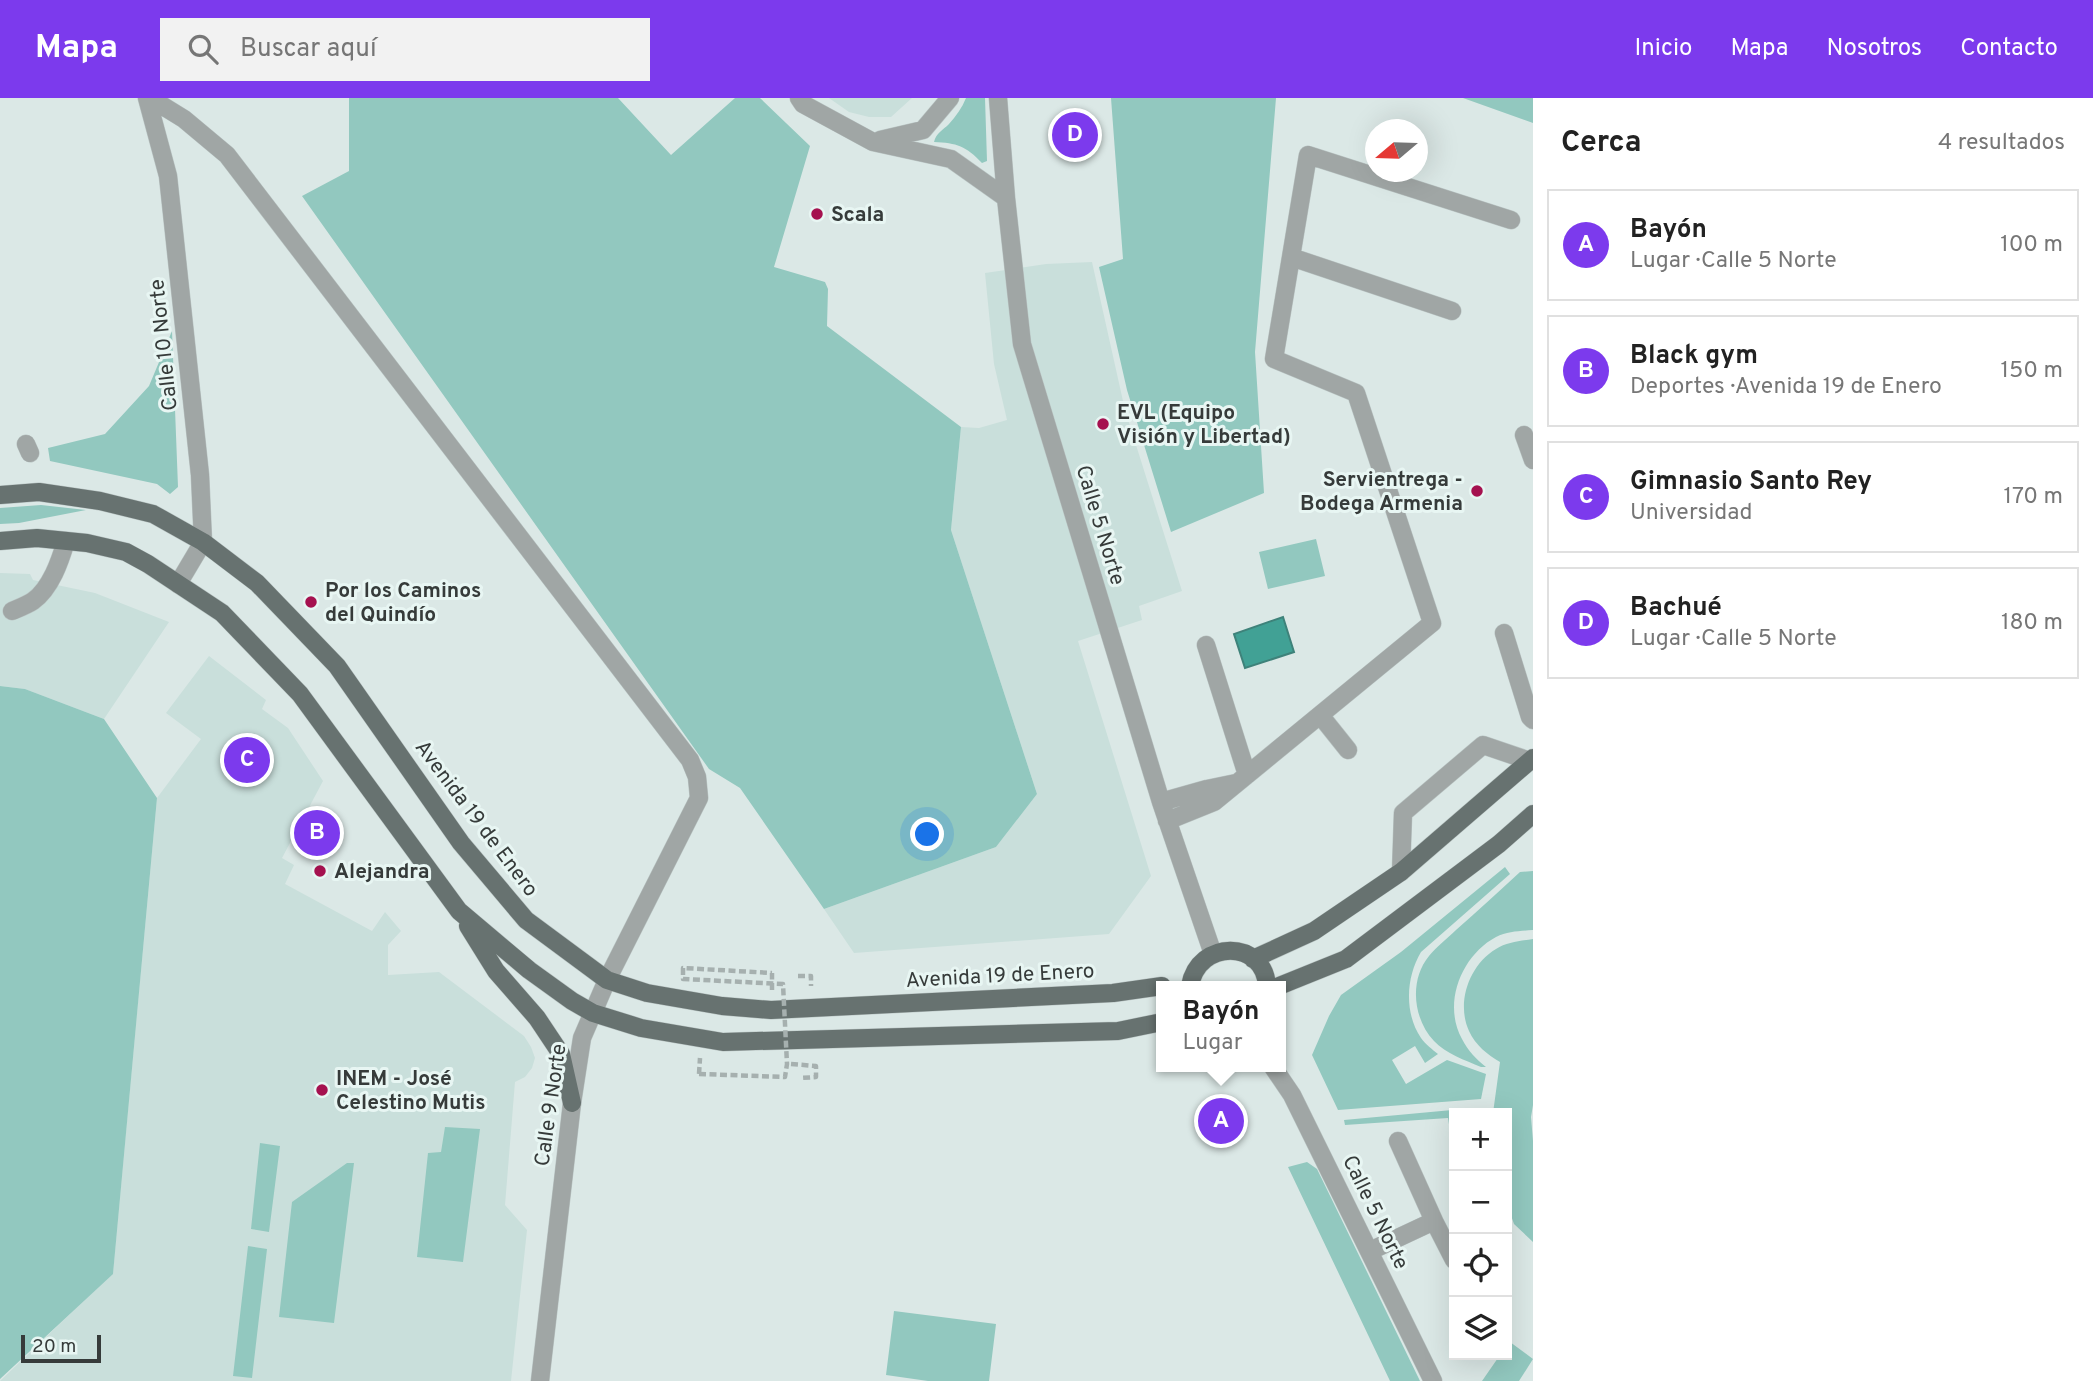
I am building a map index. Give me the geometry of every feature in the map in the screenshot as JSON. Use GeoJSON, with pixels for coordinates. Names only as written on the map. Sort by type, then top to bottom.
{"type":"FeatureCollection","features":[{"type":"Feature","properties":{"kind":"main road","name":"Avenida 19 de Enero"},"geometry":{"type":"LineString","coordinates":[[0,495],[39,492],[100,500],[153,514],[203,542],[257,583],[337,666],[461,843],[526,920],[607,980],[647,993],[722,1006],[771,1010],[1113,993],[1156,987]]}},
{"type":"Feature","properties":{"kind":"main road"},"geometry":{"type":"LineString","coordinates":[[0,541],[37,538],[87,543],[127,552],[222,613],[300,694],[459,911],[496,971],[537,1018],[561,1054],[572,1103]]}},
{"type":"Feature","properties":{"kind":"main road"},"geometry":{"type":"LineString","coordinates":[[1252,959],[1314,931],[1401,872],[1531,760]]}},
{"type":"Feature","properties":{"kind":"main road"},"geometry":{"type":"LineString","coordinates":[[1286,983],[1346,958],[1499,844],[1533,814]]}},
{"type":"Feature","properties":{"kind":"main road"},"geometry":{"type":"LineString","coordinates":[[459,911],[529,970],[593,1013],[641,1028],[723,1042],[1118,1031],[1156,1023]]}},
{"type":"Feature","properties":{"kind":"main road"},"geometry":{"type":"LineString","coordinates":[[1192,981],[1202,960],[1223,951],[1244,953],[1263,971],[1266,981]]}},
{"type":"Feature","properties":{"kind":"street","name":"Calle 10 Norte"},"geometry":{"type":"LineString","coordinates":[[148,98],[168,176],[200,475],[203,542]]}},
{"type":"Feature","properties":{"kind":"street","name":"Calle 9 Norte"},"geometry":{"type":"LineString","coordinates":[[148,98],[184,119],[227,155],[690,760],[697,777],[699,798],[607,980],[582,1038],[540,1381]]}},
{"type":"Feature","properties":{"kind":"street"},"geometry":{"type":"LineString","coordinates":[[799,98],[803,104],[873,142],[951,159],[1006,198]]}},
{"type":"Feature","properties":{"kind":"street"},"geometry":{"type":"LineString","coordinates":[[873,142],[923,130],[950,98]]}},
{"type":"Feature","properties":{"kind":"street","name":"Calle 5 Norte"},"geometry":{"type":"LineString","coordinates":[[998,98],[1022,344],[1161,802],[1213,954]]}},
{"type":"Feature","properties":{"kind":"street"},"geometry":{"type":"LineString","coordinates":[[1167,821],[1214,803],[1432,623],[1356,393],[1274,359],[1308,155],[1511,220]]}},
{"type":"Feature","properties":{"kind":"street"},"geometry":{"type":"LineString","coordinates":[[1291,257],[1452,312]]}},
{"type":"Feature","properties":{"kind":"street"},"geometry":{"type":"LineString","coordinates":[[1524,435],[1533,460]]}},
{"type":"Feature","properties":{"kind":"street"},"geometry":{"type":"LineString","coordinates":[[12,611],[34,600],[44,589],[60,559],[65,541]]}},
{"type":"Feature","properties":{"kind":"street"},"geometry":{"type":"LineString","coordinates":[[178,584],[203,542]]}},
{"type":"Feature","properties":{"kind":"street"},"geometry":{"type":"LineString","coordinates":[[1504,633],[1533,720]]}},
{"type":"Feature","properties":{"kind":"street"},"geometry":{"type":"LineString","coordinates":[[1206,646],[1243,779]]}},
{"type":"Feature","properties":{"kind":"street"},"geometry":{"type":"LineString","coordinates":[[1320,715],[1349,750]]}},
{"type":"Feature","properties":{"kind":"street"},"geometry":{"type":"LineString","coordinates":[[1401,872],[1403,813],[1483,745],[1531,760]]}},
{"type":"Feature","properties":{"kind":"street"},"geometry":{"type":"LineString","coordinates":[[1161,802],[1243,779]]}},
{"type":"Feature","properties":{"kind":"street","name":"Calle 5 Norte"},"geometry":{"type":"LineString","coordinates":[[1276,1072],[1292,1095],[1433,1381]]}},
{"type":"Feature","properties":{"kind":"street"},"geometry":{"type":"LineString","coordinates":[[1398,1141],[1449,1250]]}},
{"type":"Feature","properties":{"kind":"street"},"geometry":{"type":"LineString","coordinates":[[1370,1251],[1434,1221]]}},
{"type":"Feature","properties":{"kind":"path"},"geometry":{"type":"LineString","coordinates":[[699,1074],[785,1077],[787,1064],[783,984],[683,979],[682,968],[772,973]]}},
{"type":"Feature","properties":{"kind":"path"},"geometry":{"type":"LineString","coordinates":[[798,976],[811,976],[811,986],[802,987]]}},
{"type":"Feature","properties":{"kind":"path"},"geometry":{"type":"LineString","coordinates":[[783,989],[793,988]]}},
{"type":"Feature","properties":{"kind":"path"},"geometry":{"type":"LineString","coordinates":[[787,1064],[816,1066],[816,1077],[801,1078]]}},
{"type":"Feature","properties":{"kind":"shaded area"},"geometry":{"type":"Polygon","coordinates":[[[349,98],[618,98],[671,155],[735,98],[760,98],[810,146],[774,267],[825,282],[828,289],[827,326],[961,427],[951,530],[1037,794],[996,847],[824,909],[740,788],[709,769],[302,196],[349,171],[349,98]]]}},
{"type":"Feature","properties":{"kind":"shaded area"},"geometry":{"type":"Polygon","coordinates":[[[829,98],[912,98],[891,117],[869,117],[849,112],[829,98]]]}},
{"type":"Feature","properties":{"kind":"shaded area"},"geometry":{"type":"Polygon","coordinates":[[[966,98],[985,98],[987,161],[982,163],[961,146],[934,142],[966,98]]]}},
{"type":"Feature","properties":{"kind":"shaded area"},"geometry":{"type":"Polygon","coordinates":[[[1111,98],[1276,98],[1255,352],[1264,493],[1171,532],[1127,390],[1099,267],[1123,259],[1111,98]]]}},
{"type":"Feature","properties":{"kind":"shaded area"},"geometry":{"type":"Polygon","coordinates":[[[1463,98],[1533,98],[1533,123],[1463,98]]]}},
{"type":"Feature","properties":{"kind":"shaded area"},"geometry":{"type":"Polygon","coordinates":[[[1092,262],[1125,410],[1182,591],[1139,606],[1142,620],[1078,641],[1151,876],[1109,934],[854,953],[824,909],[996,847],[1037,794],[951,530],[961,427],[979,428],[1007,420],[994,364],[985,273],[1046,264],[1092,262]]]}},
{"type":"Feature","properties":{"kind":"shaded area"},"geometry":{"type":"Polygon","coordinates":[[[172,331],[178,487],[170,494],[157,484],[50,461],[48,448],[105,434],[149,386],[172,331]]]}},
{"type":"Feature","properties":{"kind":"shaded area"},"geometry":{"type":"Polygon","coordinates":[[[41,505],[86,510],[0,524],[0,508],[41,505]]]}},
{"type":"Feature","properties":{"kind":"shaded area"},"geometry":{"type":"Polygon","coordinates":[[[1316,539],[1325,576],[1268,589],[1259,552],[1316,539]]]}},
{"type":"Feature","properties":{"kind":"shaded area"},"geometry":{"type":"Polygon","coordinates":[[[0,573],[30,574],[33,580],[95,593],[169,622],[104,719],[25,689],[0,686],[0,573]]]}},
{"type":"Feature","properties":{"kind":"shaded area"},"geometry":{"type":"Polygon","coordinates":[[[1283,617],[1294,652],[1245,668],[1234,634],[1283,617]]]}},
{"type":"Feature","properties":{"kind":"shaded area","name":"INEM - José Celestino Mutis"},"geometry":{"type":"Polygon","coordinates":[[[209,656],[266,700],[262,709],[288,728],[323,781],[282,858],[294,865],[285,884],[372,931],[385,912],[401,931],[388,945],[388,975],[439,972],[524,1036],[531,1047],[535,1058],[532,1068],[525,1077],[515,1082],[505,1205],[527,1230],[511,1381],[0,1381],[113,1273],[157,798],[201,739],[166,713],[209,656]]]}},
{"type":"Feature","properties":{"kind":"shaded area"},"geometry":{"type":"Polygon","coordinates":[[[0,686],[25,689],[104,719],[157,798],[113,1274],[0,1379],[0,686]]]}},
{"type":"Feature","properties":{"kind":"shaded area"},"geometry":{"type":"Polygon","coordinates":[[[1505,867],[1510,874],[1421,952],[1412,972],[1409,995],[1412,1018],[1421,1038],[1438,1054],[1425,1063],[1415,1046],[1392,1060],[1406,1084],[1447,1060],[1486,1074],[1481,1099],[1338,1110],[1312,1055],[1341,995],[1401,952],[1505,867]]]}},
{"type":"Feature","properties":{"kind":"shaded area"},"geometry":{"type":"Polygon","coordinates":[[[1533,871],[1533,930],[1505,934],[1484,945],[1465,968],[1455,996],[1456,1025],[1467,1047],[1486,1067],[1481,1067],[1444,1050],[1427,1032],[1416,999],[1418,976],[1438,946],[1520,872],[1533,871]]]}},
{"type":"Feature","properties":{"kind":"shaded area"},"geometry":{"type":"Polygon","coordinates":[[[1533,939],[1533,1242],[1514,1224],[1512,1218],[1512,1108],[1494,1108],[1500,1062],[1486,1053],[1475,1041],[1465,1020],[1464,1009],[1468,986],[1479,965],[1496,949],[1533,939]]]}},
{"type":"Feature","properties":{"kind":"shaded area"},"geometry":{"type":"Polygon","coordinates":[[[1449,1110],[1449,1124],[1448,1118],[1345,1125],[1344,1120],[1449,1110]]]}},
{"type":"Feature","properties":{"kind":"shaded area"},"geometry":{"type":"Polygon","coordinates":[[[445,1127],[480,1129],[463,1262],[417,1257],[428,1153],[441,1152],[445,1127]]]}},
{"type":"Feature","properties":{"kind":"shaded area"},"geometry":{"type":"Polygon","coordinates":[[[260,1143],[280,1146],[269,1232],[251,1229],[260,1143]]]}},
{"type":"Feature","properties":{"kind":"shaded area"},"geometry":{"type":"Polygon","coordinates":[[[1307,1162],[1317,1169],[1420,1381],[1390,1381],[1288,1167],[1307,1162]]]}},
{"type":"Feature","properties":{"kind":"shaded area"},"geometry":{"type":"Polygon","coordinates":[[[347,1163],[354,1163],[334,1323],[279,1317],[292,1202],[347,1163]]]}},
{"type":"Feature","properties":{"kind":"shaded area"},"geometry":{"type":"Polygon","coordinates":[[[248,1246],[267,1249],[252,1378],[233,1376],[248,1246]]]}},
{"type":"Feature","properties":{"kind":"shaded area"},"geometry":{"type":"Polygon","coordinates":[[[894,1311],[996,1324],[989,1381],[928,1381],[886,1375],[894,1311]]]}},
{"type":"Feature","properties":{"kind":"shaded area"},"geometry":{"type":"Polygon","coordinates":[[[1512,1343],[1533,1359],[1519,1381],[1482,1381],[1497,1360],[1512,1360],[1512,1343]]]}},
{"type":"Feature","properties":{"kind":"place","name":"Bachué"},"geometry":{"type":"Point","coordinates":[1075,135]}},
{"type":"Feature","properties":{"kind":"place","name":"Scala"},"geometry":{"type":"Point","coordinates":[817,214]}},
{"type":"Feature","properties":{"kind":"place","name":"EVL (Equipo Visión y Libertad)"},"geometry":{"type":"Point","coordinates":[1103,424]}},
{"type":"Feature","properties":{"kind":"place","name":"Servientrega - Bodega Armenia"},"geometry":{"type":"Point","coordinates":[1477,491]}},
{"type":"Feature","properties":{"kind":"place","name":"Por los Caminos del Quindío"},"geometry":{"type":"Point","coordinates":[311,602]}},
{"type":"Feature","properties":{"kind":"place","name":"Gimnasio Santo Rey"},"geometry":{"type":"Point","coordinates":[247,760]}},
{"type":"Feature","properties":{"kind":"place","name":"Black gym"},"geometry":{"type":"Point","coordinates":[317,833]}},
{"type":"Feature","properties":{"kind":"place","name":"Alejandra"},"geometry":{"type":"Point","coordinates":[320,871]}},
{"type":"Feature","properties":{"kind":"place","name":"INEM - José Celestino Mutis"},"geometry":{"type":"Point","coordinates":[322,1090]}},
{"type":"Feature","properties":{"kind":"place","name":"Bayón"},"geometry":{"type":"Point","coordinates":[1221,1121]}}]}
